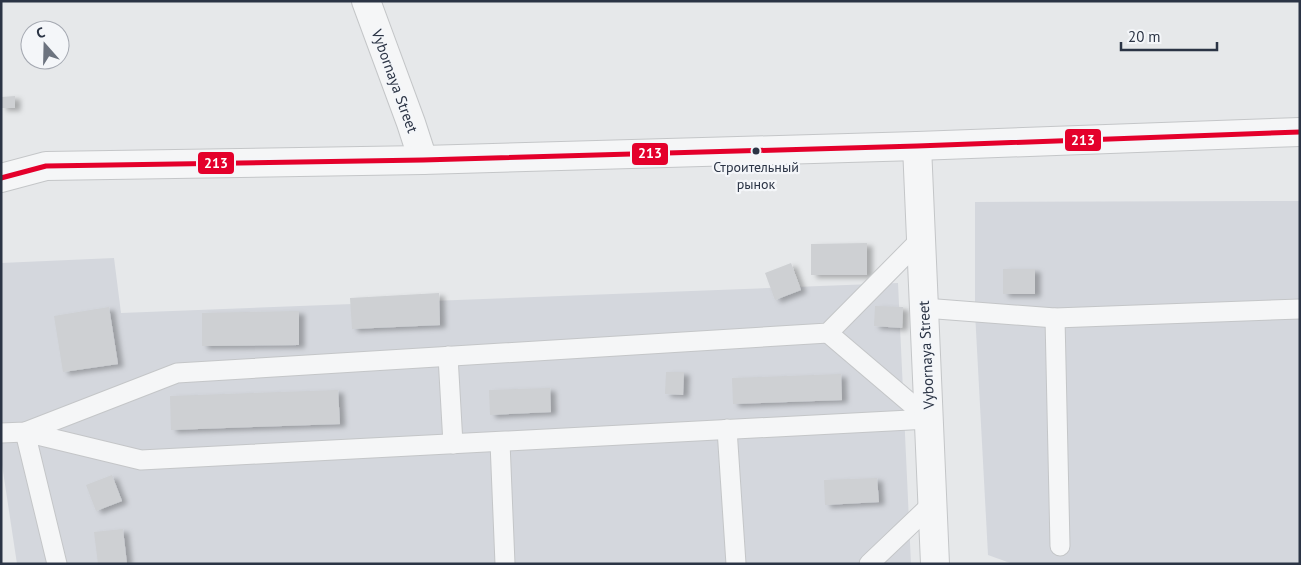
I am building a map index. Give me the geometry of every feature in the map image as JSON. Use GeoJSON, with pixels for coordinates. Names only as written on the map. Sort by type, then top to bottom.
{"type":"FeatureCollection","features":[{"type":"Feature","properties":{"kind":"street","name":"Vybornaya Street"},"geometry":{"type":"LineString","coordinates":[[366,1],[423,160]]}},
{"type":"Feature","properties":{"kind":"street"},"geometry":{"type":"LineString","coordinates":[[1,178],[46,166],[423,160],[917,146],[1300,132]]}},
{"type":"Feature","properties":{"kind":"street","name":"Vybornaya Street"},"geometry":{"type":"LineString","coordinates":[[917,146],[935,564]]}},
{"type":"Feature","properties":{"kind":"lane"},"geometry":{"type":"LineString","coordinates":[[25,432],[177,372],[828,333],[921,239]]}},
{"type":"Feature","properties":{"kind":"lane"},"geometry":{"type":"LineString","coordinates":[[924,308],[1055,318],[1300,309]]}},
{"type":"Feature","properties":{"kind":"lane"},"geometry":{"type":"LineString","coordinates":[[1055,318],[1060,546]]}},
{"type":"Feature","properties":{"kind":"lane"},"geometry":{"type":"LineString","coordinates":[[828,333],[929,419]]}},
{"type":"Feature","properties":{"kind":"lane"},"geometry":{"type":"LineString","coordinates":[[448,356],[453,444]]}},
{"type":"Feature","properties":{"kind":"lane"},"geometry":{"type":"LineString","coordinates":[[1,433],[25,432],[142,460],[929,419]]}},
{"type":"Feature","properties":{"kind":"lane"},"geometry":{"type":"LineString","coordinates":[[727,429],[736,564]]}},
{"type":"Feature","properties":{"kind":"lane"},"geometry":{"type":"LineString","coordinates":[[25,432],[56,564]]}},
{"type":"Feature","properties":{"kind":"lane"},"geometry":{"type":"LineString","coordinates":[[500,442],[505,564]]}},
{"type":"Feature","properties":{"kind":"lane"},"geometry":{"type":"LineString","coordinates":[[869,564],[933,503]]}},
{"type":"Feature","properties":{"kind":"shaded area"},"geometry":{"type":"Polygon","coordinates":[[[1300,201],[1300,564],[1013,564],[988,555],[975,312],[975,202],[1300,201]]]}},
{"type":"Feature","properties":{"kind":"shaded area"},"geometry":{"type":"Polygon","coordinates":[[[114,258],[121,313],[898,283],[911,564],[17,564],[1,458],[1,263],[114,258]]]}},
{"type":"Feature","properties":{"kind":"building"},"geometry":{"type":"Polygon","coordinates":[[[15,96],[15,108],[1,108],[1,97],[15,96]]]}},
{"type":"Feature","properties":{"kind":"building"},"geometry":{"type":"Polygon","coordinates":[[[867,243],[867,275],[811,275],[811,244],[867,243]]]}},
{"type":"Feature","properties":{"kind":"building"},"geometry":{"type":"Polygon","coordinates":[[[791,263],[801,290],[775,300],[765,273],[791,263]]]}},
{"type":"Feature","properties":{"kind":"building"},"geometry":{"type":"Polygon","coordinates":[[[1003,269],[1035,269],[1035,294],[1003,294],[1003,269]]]}},
{"type":"Feature","properties":{"kind":"building"},"geometry":{"type":"Polygon","coordinates":[[[439,293],[440,325],[352,329],[350,298],[439,293]]]}},
{"type":"Feature","properties":{"kind":"building"},"geometry":{"type":"Polygon","coordinates":[[[875,306],[903,307],[902,328],[874,326],[875,306]]]}},
{"type":"Feature","properties":{"kind":"building"},"geometry":{"type":"Polygon","coordinates":[[[109,307],[118,364],[63,372],[54,316],[109,307]]]}},
{"type":"Feature","properties":{"kind":"building"},"geometry":{"type":"Polygon","coordinates":[[[299,311],[299,345],[202,346],[202,313],[299,311]]]}},
{"type":"Feature","properties":{"kind":"building"},"geometry":{"type":"Polygon","coordinates":[[[666,372],[684,372],[683,395],[665,394],[666,372]]]}},
{"type":"Feature","properties":{"kind":"building"},"geometry":{"type":"Polygon","coordinates":[[[841,374],[842,400],[733,404],[732,378],[841,374]]]}},
{"type":"Feature","properties":{"kind":"building"},"geometry":{"type":"Polygon","coordinates":[[[550,388],[551,412],[490,415],[489,390],[550,388]]]}},
{"type":"Feature","properties":{"kind":"building"},"geometry":{"type":"Polygon","coordinates":[[[338,390],[340,424],[171,430],[170,396],[338,390]]]}},
{"type":"Feature","properties":{"kind":"building"},"geometry":{"type":"Polygon","coordinates":[[[112,475],[122,501],[96,511],[86,485],[112,475]]]}},
{"type":"Feature","properties":{"kind":"building"},"geometry":{"type":"Polygon","coordinates":[[[877,478],[879,502],[825,505],[824,480],[877,478]]]}},
{"type":"Feature","properties":{"kind":"building"},"geometry":{"type":"Polygon","coordinates":[[[123,529],[127,564],[98,564],[94,532],[123,529]]]}},
{"type":"Feature","properties":{"kind":"transit line","name":"213"},"geometry":{"type":"LineString","coordinates":[[1,178],[46,166],[423,160],[917,146],[1300,132]]}},
{"type":"Feature","properties":{"kind":"place","name":"Строительный рынок"},"geometry":{"type":"Point","coordinates":[756,151]}}]}
